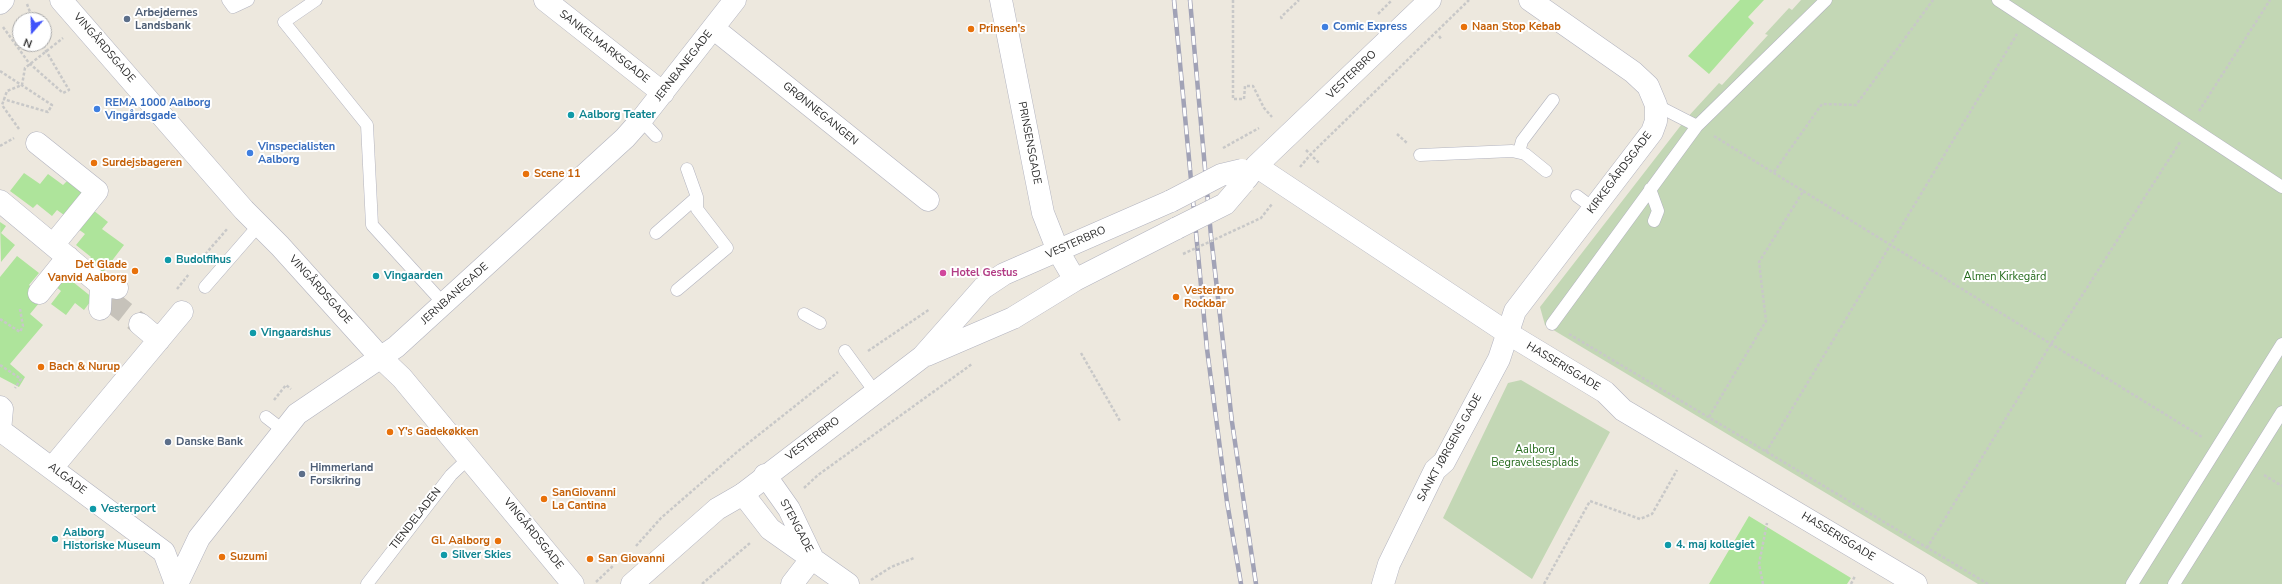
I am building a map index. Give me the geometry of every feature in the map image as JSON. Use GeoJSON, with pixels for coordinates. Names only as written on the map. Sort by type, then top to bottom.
{"type":"FeatureCollection","features":[{"type":"Feature","properties":{"kind":"street"},"geometry":{"type":"LineString","coordinates":[[0,3],[3,0]]}},
{"type":"Feature","properties":{"kind":"street","name":"VINGÅRDSGADE"},"geometry":{"type":"LineString","coordinates":[[61,0],[258,225],[280,246],[381,358],[402,378],[470,458],[573,584]]}},
{"type":"Feature","properties":{"kind":"street","name":"SANKELMARKSGADE"},"geometry":{"type":"LineString","coordinates":[[545,0],[663,93]]}},
{"type":"Feature","properties":{"kind":"street","name":"JERNBANEGADE"},"geometry":{"type":"LineString","coordinates":[[176,584],[199,538],[297,414],[365,367],[381,358],[444,304],[625,138],[648,128],[663,93],[735,0]]}},
{"type":"Feature","properties":{"kind":"street","name":"PRINSENSGADE"},"geometry":{"type":"LineString","coordinates":[[1001,0],[1043,213],[1058,251],[1075,280]]}},
{"type":"Feature","properties":{"kind":"street","name":"VESTERBRO"},"geometry":{"type":"LineString","coordinates":[[922,357],[1013,318],[1075,280],[1226,204],[1247,173],[1430,0]]}},
{"type":"Feature","properties":{"kind":"street","name":"KIRKEGÅRDSGADE"},"geometry":{"type":"LineString","coordinates":[[1509,334],[1515,311],[1585,202],[1652,132],[1656,121],[1656,105],[1648,86],[1633,72],[1530,0]]}},
{"type":"Feature","properties":{"kind":"street","name":"GRØNNEGANGEN"},"geometry":{"type":"LineString","coordinates":[[713,28],[928,200]]}},
{"type":"Feature","properties":{"kind":"street"},"geometry":{"type":"LineString","coordinates":[[25,138],[97,191],[60,251],[39,293]]}},
{"type":"Feature","properties":{"kind":"street","name":"VESTERBRO"},"geometry":{"type":"LineString","coordinates":[[632,584],[717,509],[743,494],[922,357],[983,288],[1004,274],[1171,201],[1221,175],[1247,173]]}},
{"type":"Feature","properties":{"kind":"street","name":"HASSERISGADE"},"geometry":{"type":"LineString","coordinates":[[1247,173],[1605,392],[1623,410],[1916,584]]}},
{"type":"Feature","properties":{"kind":"street"},"geometry":{"type":"LineString","coordinates":[[0,201],[60,251],[109,286],[100,309]]}},
{"type":"Feature","properties":{"kind":"street"},"geometry":{"type":"LineString","coordinates":[[52,468],[182,312]]}},
{"type":"Feature","properties":{"kind":"street"},"geometry":{"type":"LineString","coordinates":[[140,324],[159,340]]}},
{"type":"Feature","properties":{"kind":"street","name":"SANKT JØRGENS GADE"},"geometry":{"type":"LineString","coordinates":[[1383,584],[1389,564],[1435,470],[1444,462],[1499,358],[1509,334]]}},
{"type":"Feature","properties":{"kind":"street","name":"ALGADE"},"geometry":{"type":"LineString","coordinates":[[0,407],[2,409],[0,431],[164,552],[176,584]]}},
{"type":"Feature","properties":{"kind":"street","name":"STENGADE"},"geometry":{"type":"LineString","coordinates":[[765,476],[789,509],[812,558]]}},
{"type":"Feature","properties":{"kind":"street","name":"VESTERBRO"},"geometry":{"type":"LineString","coordinates":[[651,584],[725,520],[743,494]]}},
{"type":"Feature","properties":{"kind":"street","name":"STENGADE"},"geometry":{"type":"LineString","coordinates":[[743,494],[770,529],[848,584]]}},
{"type":"Feature","properties":{"kind":"street"},"geometry":{"type":"LineString","coordinates":[[792,584],[812,558]]}},
{"type":"Feature","properties":{"kind":"lane"},"geometry":{"type":"LineString","coordinates":[[228,0],[233,7],[248,0]]}},
{"type":"Feature","properties":{"kind":"lane"},"geometry":{"type":"LineString","coordinates":[[316,0],[284,22],[368,125],[372,225],[444,304]]}},
{"type":"Feature","properties":{"kind":"lane"},"geometry":{"type":"LineString","coordinates":[[1552,324],[1697,126],[1826,0]]}},
{"type":"Feature","properties":{"kind":"lane"},"geometry":{"type":"LineString","coordinates":[[1998,0],[2282,187]]}},
{"type":"Feature","properties":{"kind":"lane"},"geometry":{"type":"LineString","coordinates":[[1519,152],[1522,141],[1552,100]]}},
{"type":"Feature","properties":{"kind":"lane"},"geometry":{"type":"LineString","coordinates":[[1656,105],[1697,126]]}},
{"type":"Feature","properties":{"kind":"lane"},"geometry":{"type":"LineString","coordinates":[[1420,155],[1519,152],[1546,171]]}},
{"type":"Feature","properties":{"kind":"lane"},"geometry":{"type":"LineString","coordinates":[[677,290],[727,248],[697,209],[697,197],[687,169]]}},
{"type":"Feature","properties":{"kind":"lane"},"geometry":{"type":"LineString","coordinates":[[1650,190],[1658,211],[1654,221]]}},
{"type":"Feature","properties":{"kind":"lane"},"geometry":{"type":"LineString","coordinates":[[656,233],[697,197]]}},
{"type":"Feature","properties":{"kind":"lane"},"geometry":{"type":"LineString","coordinates":[[205,287],[258,225]]}},
{"type":"Feature","properties":{"kind":"lane"},"geometry":{"type":"LineString","coordinates":[[804,314],[820,323]]}},
{"type":"Feature","properties":{"kind":"lane"},"geometry":{"type":"LineString","coordinates":[[2132,584],[2282,344]]}},
{"type":"Feature","properties":{"kind":"lane"},"geometry":{"type":"LineString","coordinates":[[848,356],[875,392]]}},
{"type":"Feature","properties":{"kind":"lane"},"geometry":{"type":"LineString","coordinates":[[268,412],[284,431]]}},
{"type":"Feature","properties":{"kind":"lane"},"geometry":{"type":"LineString","coordinates":[[2174,584],[2282,412]]}},
{"type":"Feature","properties":{"kind":"lane","name":"TIENDELADEN"},"geometry":{"type":"LineString","coordinates":[[367,584],[451,475],[470,458]]}},
{"type":"Feature","properties":{"kind":"path"},"geometry":{"type":"LineString","coordinates":[[1233,0],[1233,99],[1244,99],[1245,86],[1252,86],[1264,108]]}},
{"type":"Feature","properties":{"kind":"path"},"geometry":{"type":"LineString","coordinates":[[1282,18],[1299,0]]}},
{"type":"Feature","properties":{"kind":"path"},"geometry":{"type":"LineString","coordinates":[[1310,154],[1469,0]]}},
{"type":"Feature","properties":{"kind":"path"},"geometry":{"type":"LineString","coordinates":[[1774,172],[1822,104],[1856,104],[1933,0]]}},
{"type":"Feature","properties":{"kind":"path"},"geometry":{"type":"LineString","coordinates":[[1927,548],[2051,344],[2270,0]]}},
{"type":"Feature","properties":{"kind":"path"},"geometry":{"type":"LineString","coordinates":[[27,4],[30,12]]}},
{"type":"Feature","properties":{"kind":"path"},"geometry":{"type":"LineString","coordinates":[[1766,452],[2026,18]]}},
{"type":"Feature","properties":{"kind":"path"},"geometry":{"type":"LineString","coordinates":[[0,26],[2,25],[30,63],[63,93],[69,90],[45,52],[30,63],[24,68],[22,85]]}},
{"type":"Feature","properties":{"kind":"path"},"geometry":{"type":"LineString","coordinates":[[1439,36],[1442,40]]}},
{"type":"Feature","properties":{"kind":"path"},"geometry":{"type":"LineString","coordinates":[[0,71],[52,105],[48,112],[4,99]]}},
{"type":"Feature","properties":{"kind":"path"},"geometry":{"type":"LineString","coordinates":[[0,146],[25,138],[2,105],[7,90],[22,85]]}},
{"type":"Feature","properties":{"kind":"path"},"geometry":{"type":"LineString","coordinates":[[1266,121],[1272,116]]}},
{"type":"Feature","properties":{"kind":"path"},"geometry":{"type":"LineString","coordinates":[[1238,141],[1260,126]]}},
{"type":"Feature","properties":{"kind":"path"},"geometry":{"type":"LineString","coordinates":[[1697,126],[1804,190],[2218,447]]}},
{"type":"Feature","properties":{"kind":"path"},"geometry":{"type":"LineString","coordinates":[[1709,417],[1766,321],[1759,262],[1804,190]]}},
{"type":"Feature","properties":{"kind":"path"},"geometry":{"type":"LineString","coordinates":[[1179,255],[1261,218]]}},
{"type":"Feature","properties":{"kind":"path"},"geometry":{"type":"LineString","coordinates":[[0,319],[20,332],[23,326],[18,303],[22,295],[39,293]]}},
{"type":"Feature","properties":{"kind":"path"},"geometry":{"type":"LineString","coordinates":[[633,548],[661,518],[848,356],[936,305]]}},
{"type":"Feature","properties":{"kind":"path"},"geometry":{"type":"LineString","coordinates":[[1552,324],[1988,584]]}},
{"type":"Feature","properties":{"kind":"path"},"geometry":{"type":"LineString","coordinates":[[1081,353],[1120,421]]}},
{"type":"Feature","properties":{"kind":"path"},"geometry":{"type":"LineString","coordinates":[[802,489],[818,475],[974,362]]}},
{"type":"Feature","properties":{"kind":"path"},"geometry":{"type":"LineString","coordinates":[[268,412],[283,389]]}},
{"type":"Feature","properties":{"kind":"path"},"geometry":{"type":"LineString","coordinates":[[1544,584],[1590,501],[1640,519],[1652,514],[1666,492],[1689,449]]}},
{"type":"Feature","properties":{"kind":"path"},"geometry":{"type":"LineString","coordinates":[[1763,584],[1759,564],[1765,527],[1775,500]]}},
{"type":"Feature","properties":{"kind":"path"},"geometry":{"type":"LineString","coordinates":[[702,584],[753,540]]}},
{"type":"Feature","properties":{"kind":"path"},"geometry":{"type":"LineString","coordinates":[[865,584],[891,567],[914,558]]}},
{"type":"Feature","properties":{"kind":"path"},"geometry":{"type":"LineString","coordinates":[[594,584],[619,562]]}},
{"type":"Feature","properties":{"kind":"green space"},"geometry":{"type":"Polygon","coordinates":[[[1740,0],[1764,0],[1748,17],[1754,23],[1709,74],[1688,56],[1740,0]]]}},
{"type":"Feature","properties":{"kind":"green space","name":"Almen Kirkegård"},"geometry":{"type":"Polygon","coordinates":[[[1801,0],[2282,0],[2282,584],[1978,584],[1545,325],[1540,307],[1685,120],[1719,83],[1722,85],[1768,35],[1765,34],[1789,8],[1792,10],[1801,0]]]}},
{"type":"Feature","properties":{"kind":"green space"},"geometry":{"type":"Polygon","coordinates":[[[24,173],[40,184],[48,174],[63,185],[68,180],[83,192],[64,215],[57,210],[52,216],[37,204],[33,208],[10,191],[24,173]]]}},
{"type":"Feature","properties":{"kind":"green space"},"geometry":{"type":"Polygon","coordinates":[[[93,210],[108,222],[102,229],[124,245],[101,275],[86,264],[91,257],[76,245],[85,234],[78,229],[93,210]]]}},
{"type":"Feature","properties":{"kind":"green space"},"geometry":{"type":"Polygon","coordinates":[[[0,222],[6,226],[1,233],[15,245],[1,262],[0,222]]]}},
{"type":"Feature","properties":{"kind":"green space"},"geometry":{"type":"Polygon","coordinates":[[[17,256],[39,273],[29,285],[44,297],[30,314],[43,325],[10,364],[25,377],[19,387],[0,377],[0,277],[17,256]]]}},
{"type":"Feature","properties":{"kind":"green space"},"geometry":{"type":"Polygon","coordinates":[[[63,274],[93,298],[84,310],[75,303],[66,315],[51,304],[61,291],[54,285],[63,274]]]}},
{"type":"Feature","properties":{"kind":"green space","name":"Aalborg Begravelsesplads"},"geometry":{"type":"Polygon","coordinates":[[[1521,380],[1610,432],[1532,579],[1443,518],[1508,383],[1521,380]]]}},
{"type":"Feature","properties":{"kind":"green space"},"geometry":{"type":"Polygon","coordinates":[[[1749,516],[1851,578],[1847,584],[1709,584],[1749,516]]]}},
{"type":"Feature","properties":{"kind":"tunnel"},"geometry":{"type":"LineString","coordinates":[[108,299],[140,324]]}},
{"type":"Feature","properties":{"kind":"railway"},"geometry":{"type":"LineString","coordinates":[[1174,0],[1207,349],[1227,502],[1241,584]]}},
{"type":"Feature","properties":{"kind":"railway"},"geometry":{"type":"LineString","coordinates":[[1190,0],[1211,236],[1232,422],[1256,584]]}},
{"type":"Feature","properties":{"kind":"place","name":"Arbejdernes Landsbank"},"geometry":{"type":"Point","coordinates":[127,19]}},
{"type":"Feature","properties":{"kind":"place","name":"Comic Express"},"geometry":{"type":"Point","coordinates":[1325,27]}},
{"type":"Feature","properties":{"kind":"place","name":"Naan Stop Kebab"},"geometry":{"type":"Point","coordinates":[1464,27]}},
{"type":"Feature","properties":{"kind":"place","name":"Prinsen's"},"geometry":{"type":"Point","coordinates":[971,29]}},
{"type":"Feature","properties":{"kind":"place","name":"REMA 1000 Aalborg Vingårdsgade"},"geometry":{"type":"Point","coordinates":[97,109]}},
{"type":"Feature","properties":{"kind":"place","name":"Aalborg Teater"},"geometry":{"type":"Point","coordinates":[571,115]}},
{"type":"Feature","properties":{"kind":"place","name":"Vinspecialisten Aalborg"},"geometry":{"type":"Point","coordinates":[250,153]}},
{"type":"Feature","properties":{"kind":"place","name":"Surdejsbageren"},"geometry":{"type":"Point","coordinates":[94,163]}},
{"type":"Feature","properties":{"kind":"place","name":"Scene 11"},"geometry":{"type":"Point","coordinates":[526,174]}},
{"type":"Feature","properties":{"kind":"place","name":"Budolfihus"},"geometry":{"type":"Point","coordinates":[168,260]}},
{"type":"Feature","properties":{"kind":"place","name":"Det Glade Vanvid Aalborg"},"geometry":{"type":"Point","coordinates":[135,271]}},
{"type":"Feature","properties":{"kind":"place","name":"Hotel Gestus"},"geometry":{"type":"Point","coordinates":[943,273]}},
{"type":"Feature","properties":{"kind":"place","name":"Vingaarden"},"geometry":{"type":"Point","coordinates":[376,276]}},
{"type":"Feature","properties":{"kind":"place","name":"Vesterbro Rockbar"},"geometry":{"type":"Point","coordinates":[1176,297]}},
{"type":"Feature","properties":{"kind":"place","name":"Vingaardshus"},"geometry":{"type":"Point","coordinates":[253,333]}},
{"type":"Feature","properties":{"kind":"place","name":"Bach & Nurup"},"geometry":{"type":"Point","coordinates":[41,367]}},
{"type":"Feature","properties":{"kind":"place","name":"Y’s Gadekøkken"},"geometry":{"type":"Point","coordinates":[390,432]}},
{"type":"Feature","properties":{"kind":"place","name":"Danske Bank"},"geometry":{"type":"Point","coordinates":[168,442]}},
{"type":"Feature","properties":{"kind":"place","name":"Himmerland Forsikring"},"geometry":{"type":"Point","coordinates":[302,474]}},
{"type":"Feature","properties":{"kind":"place","name":"SanGiovanni La Cantina"},"geometry":{"type":"Point","coordinates":[544,499]}},
{"type":"Feature","properties":{"kind":"place","name":"Vesterport"},"geometry":{"type":"Point","coordinates":[93,509]}},
{"type":"Feature","properties":{"kind":"place","name":"Aalborg Historiske Museum"},"geometry":{"type":"Point","coordinates":[55,539]}},
{"type":"Feature","properties":{"kind":"place","name":"Gl. Aalborg"},"geometry":{"type":"Point","coordinates":[498,541]}},
{"type":"Feature","properties":{"kind":"place","name":"4. maj kollegiet"},"geometry":{"type":"Point","coordinates":[1668,545]}},
{"type":"Feature","properties":{"kind":"place","name":"Silver Skies"},"geometry":{"type":"Point","coordinates":[444,555]}},
{"type":"Feature","properties":{"kind":"place","name":"Suzumi"},"geometry":{"type":"Point","coordinates":[222,557]}},
{"type":"Feature","properties":{"kind":"place","name":"San Giovanni"},"geometry":{"type":"Point","coordinates":[590,559]}}]}
